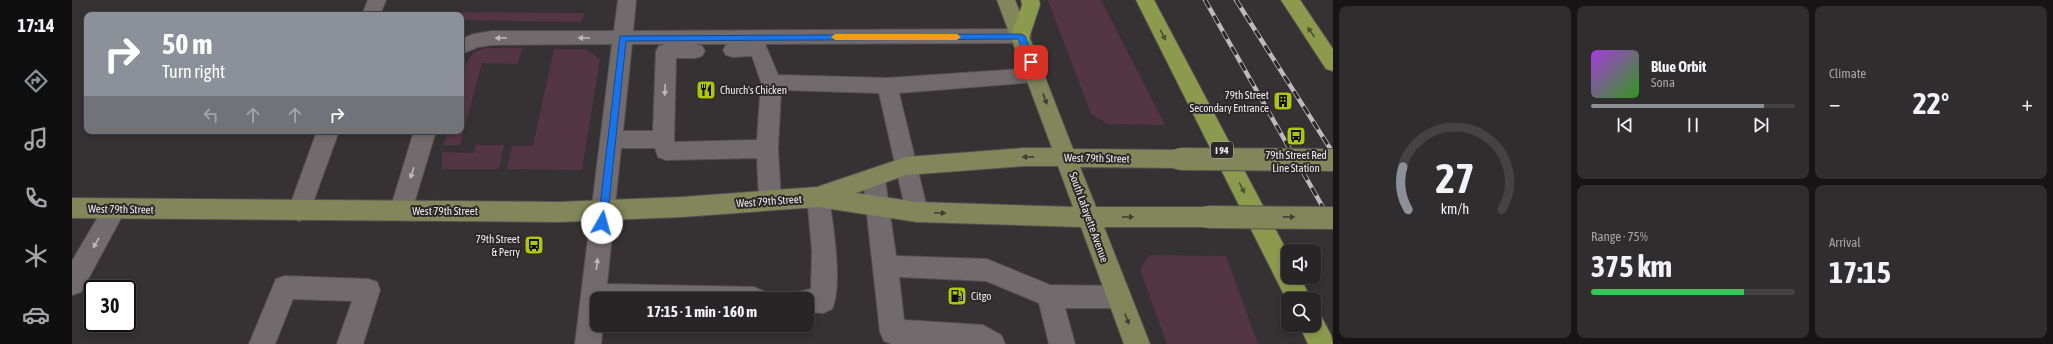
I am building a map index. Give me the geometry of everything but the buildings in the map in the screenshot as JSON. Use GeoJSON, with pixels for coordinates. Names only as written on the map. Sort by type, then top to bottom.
{"type":"FeatureCollection","features":[{"type":"Feature","properties":{"kind":"highway"},"geometry":{"type":"LineString","coordinates":[[1021,36],[1031,5],[1030,0]]}},
{"type":"Feature","properties":{"kind":"highway","name":"I 94"},"geometry":{"type":"LineString","coordinates":[[1145,0],[1295,292]]}},
{"type":"Feature","properties":{"kind":"highway"},"geometry":{"type":"LineString","coordinates":[[1290,0],[1333,64]]}},
{"type":"Feature","properties":{"kind":"highway"},"geometry":{"type":"LineString","coordinates":[[1316,332],[1322,344]]}},
{"type":"Feature","properties":{"kind":"main road","name":"South Lafayette Avenue"},"geometry":{"type":"LineString","coordinates":[[1006,0],[1036,75],[1137,344]]}},
{"type":"Feature","properties":{"kind":"main road","name":"West 79th Street"},"geometry":{"type":"LineString","coordinates":[[818,197],[874,179],[906,166],[1024,157],[1333,160]]}},
{"type":"Feature","properties":{"kind":"main road","name":"West 79th Street"},"geometry":{"type":"LineString","coordinates":[[72,208],[299,211],[604,210],[682,207],[818,197],[916,212],[1089,217],[1333,218]]}},
{"type":"Feature","properties":{"kind":"street"},"geometry":{"type":"LineString","coordinates":[[372,12],[377,0]]}},
{"type":"Feature","properties":{"kind":"street"},"geometry":{"type":"LineString","coordinates":[[594,292],[627,0]]}},
{"type":"Feature","properties":{"kind":"street"},"geometry":{"type":"LineString","coordinates":[[464,45],[474,40],[492,38],[1021,36]]}},
{"type":"Feature","properties":{"kind":"street"},"geometry":{"type":"LineString","coordinates":[[767,149],[666,151],[663,140],[666,51],[759,49],[771,82],[767,149],[770,200]]}},
{"type":"Feature","properties":{"kind":"street"},"geometry":{"type":"LineString","coordinates":[[771,82],[887,86],[1036,75]]}},
{"type":"Feature","properties":{"kind":"street"},"geometry":{"type":"LineString","coordinates":[[887,86],[916,212]]}},
{"type":"Feature","properties":{"kind":"street"},"geometry":{"type":"LineString","coordinates":[[299,211],[327,134]]}},
{"type":"Feature","properties":{"kind":"street"},"geometry":{"type":"LineString","coordinates":[[401,210],[424,134]]}},
{"type":"Feature","properties":{"kind":"street"},"geometry":{"type":"LineString","coordinates":[[612,139],[663,140]]}},
{"type":"Feature","properties":{"kind":"street"},"geometry":{"type":"LineString","coordinates":[[874,179],[893,332],[983,337],[992,344]]}},
{"type":"Feature","properties":{"kind":"street"},"geometry":{"type":"LineString","coordinates":[[814,300],[824,301],[824,251],[818,197]]}},
{"type":"Feature","properties":{"kind":"street"},"geometry":{"type":"LineString","coordinates":[[72,284],[115,209]]}},
{"type":"Feature","properties":{"kind":"street"},"geometry":{"type":"LineString","coordinates":[[886,266],[986,270],[1049,296],[1119,297]]}},
{"type":"Feature","properties":{"kind":"street"},"geometry":{"type":"LineString","coordinates":[[262,344],[285,287],[368,290],[350,344]]}},
{"type":"Feature","properties":{"kind":"street"},"geometry":{"type":"LineString","coordinates":[[1049,296],[1062,344]]}},
{"type":"Feature","properties":{"kind":"street"},"geometry":{"type":"LineString","coordinates":[[588,344],[590,328]]}},
{"type":"Feature","properties":{"kind":"shaded area"},"geometry":{"type":"Polygon","coordinates":[[[1048,0],[1101,0],[1165,125],[1108,124],[1091,114],[1048,0]]]}},
{"type":"Feature","properties":{"kind":"shaded area"},"geometry":{"type":"Polygon","coordinates":[[[464,12],[584,13],[581,22],[464,20],[464,12]]]}},
{"type":"Feature","properties":{"kind":"shaded area"},"geometry":{"type":"Polygon","coordinates":[[[488,48],[522,48],[518,64],[482,63],[464,130],[464,72],[469,60],[474,53],[488,48]]]}},
{"type":"Feature","properties":{"kind":"shaded area"},"geometry":{"type":"Polygon","coordinates":[[[554,49],[585,49],[600,59],[582,170],[507,169],[512,146],[533,146],[554,49]]]}},
{"type":"Feature","properties":{"kind":"shaded area"},"geometry":{"type":"Polygon","coordinates":[[[447,134],[463,134],[460,145],[443,145],[447,134]]]}},
{"type":"Feature","properties":{"kind":"shaded area"},"geometry":{"type":"Polygon","coordinates":[[[476,145],[504,145],[499,169],[442,169],[442,152],[474,153],[476,145]]]}},
{"type":"Feature","properties":{"kind":"shaded area"},"geometry":{"type":"Polygon","coordinates":[[[1150,255],[1226,256],[1258,344],[1167,344],[1140,269],[1150,255]]]}},
{"type":"Feature","properties":{"kind":"railway"},"geometry":{"type":"LineString","coordinates":[[1205,0],[1333,225]]}},
{"type":"Feature","properties":{"kind":"railway"},"geometry":{"type":"LineString","coordinates":[[1236,0],[1333,153]]}},
{"type":"Feature","properties":{"kind":"slow traffic"},"geometry":{"type":"LineString","coordinates":[[835,37],[957,37]]}},
{"type":"Feature","properties":{"kind":"place","name":"Church's Chicken"},"geometry":{"type":"Point","coordinates":[706,90]}},
{"type":"Feature","properties":{"kind":"place","name":"79th Street Secondary Entrance"},"geometry":{"type":"Point","coordinates":[1283,101]}},
{"type":"Feature","properties":{"kind":"place","name":"79th Street Red Line Station"},"geometry":{"type":"Point","coordinates":[1296,136]}},
{"type":"Feature","properties":{"kind":"place","name":"79th Street & Perry"},"geometry":{"type":"Point","coordinates":[534,245]}},
{"type":"Feature","properties":{"kind":"place","name":"Citgo"},"geometry":{"type":"Point","coordinates":[957,296]}},
{"type":"Feature","properties":{"kind":"route"},"geometry":{"type":"LineString","coordinates":[[602,223],[623,38],[1021,36],[1031,62]]}}]}
